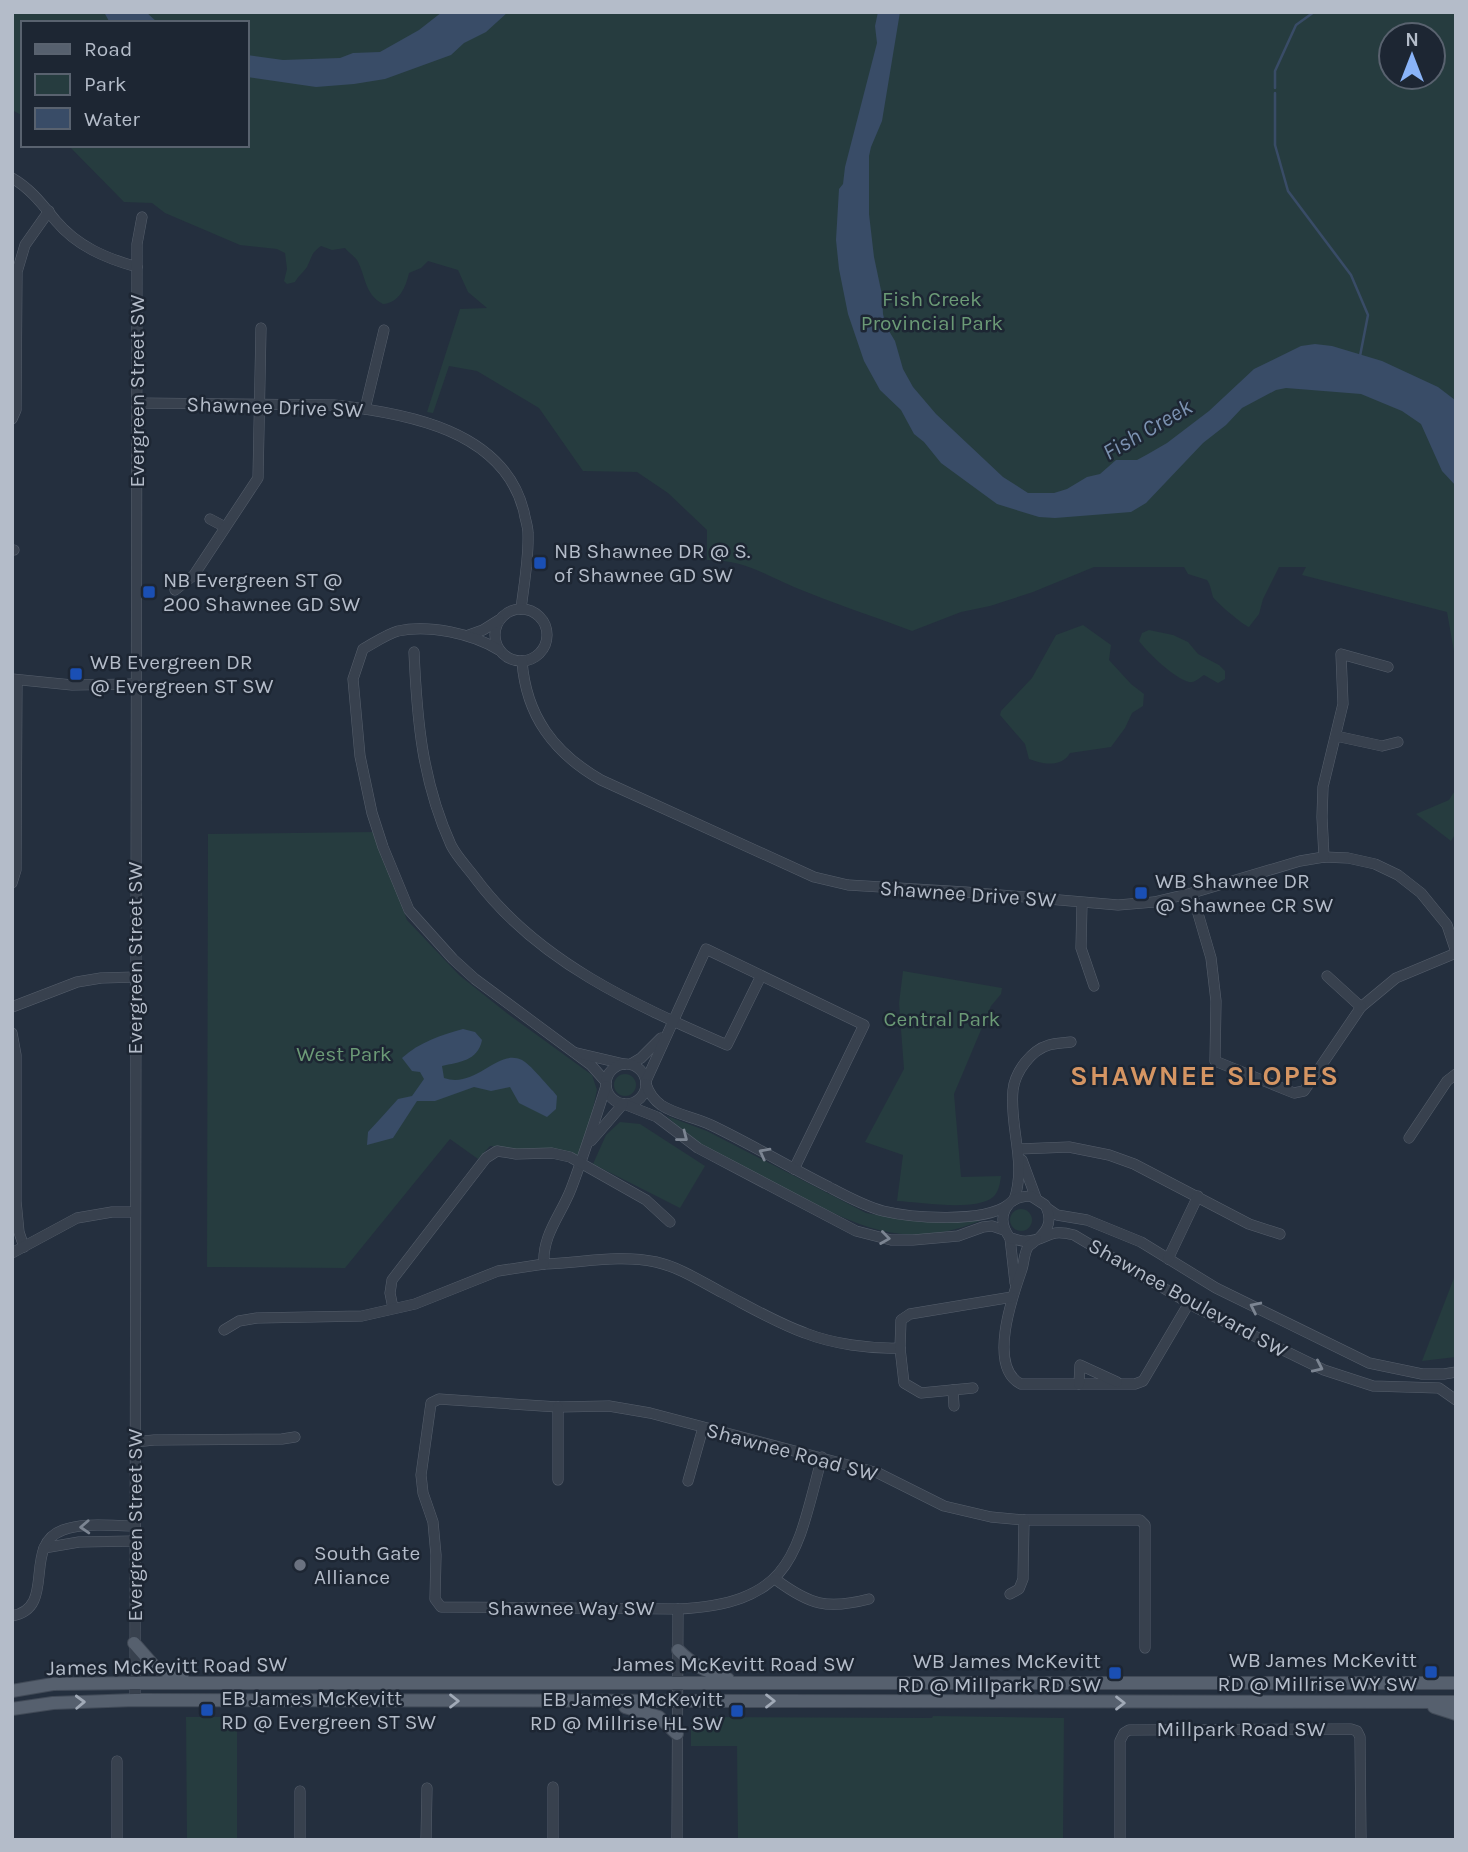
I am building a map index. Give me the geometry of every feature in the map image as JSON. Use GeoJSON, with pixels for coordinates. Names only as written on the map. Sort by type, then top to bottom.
{"type":"FeatureCollection","features":[{"type":"Feature","properties":{"kind":"main road"},"geometry":{"type":"LineString","coordinates":[[134,1643],[155,1667],[197,1683]]}},
{"type":"Feature","properties":{"kind":"main road"},"geometry":{"type":"LineString","coordinates":[[678,1650],[692,1665],[738,1683]]}},
{"type":"Feature","properties":{"kind":"main road","name":"James McKevitt Road SW"},"geometry":{"type":"LineString","coordinates":[[12,1691],[53,1684],[134,1683],[1456,1683]]}},
{"type":"Feature","properties":{"kind":"main road","name":"James McKevitt Road SW"},"geometry":{"type":"LineString","coordinates":[[12,1709],[53,1703],[135,1700],[1456,1702]]}},
{"type":"Feature","properties":{"kind":"main road"},"geometry":{"type":"LineString","coordinates":[[594,1702],[643,1711],[659,1717],[677,1734]]}},
{"type":"Feature","properties":{"kind":"main road"},"geometry":{"type":"LineString","coordinates":[[1424,1704],[1456,1714]]}},
{"type":"Feature","properties":{"kind":"street"},"geometry":{"type":"LineString","coordinates":[[12,177],[36,196],[65,230],[86,248],[137,267]]}},
{"type":"Feature","properties":{"kind":"street"},"geometry":{"type":"LineString","coordinates":[[12,419],[16,410],[17,272],[25,245],[49,211]]}},
{"type":"Feature","properties":{"kind":"street","name":"Evergreen Street SW"},"geometry":{"type":"LineString","coordinates":[[135,1700],[136,403],[137,234],[142,216]]}},
{"type":"Feature","properties":{"kind":"street"},"geometry":{"type":"LineString","coordinates":[[175,590],[194,575],[258,478],[261,328]]}},
{"type":"Feature","properties":{"kind":"street"},"geometry":{"type":"LineString","coordinates":[[365,409],[384,330]]}},
{"type":"Feature","properties":{"kind":"street","name":"Shawnee Drive SW"},"geometry":{"type":"LineString","coordinates":[[136,403],[334,405],[425,422],[470,441],[500,463],[519,494],[528,532],[521,609]]}},
{"type":"Feature","properties":{"kind":"street"},"geometry":{"type":"LineString","coordinates":[[211,519],[225,527]]}},
{"type":"Feature","properties":{"kind":"street"},"geometry":{"type":"LineString","coordinates":[[468,635],[483,630],[506,613],[521,609],[538,615],[547,629],[548,638],[541,653],[534,659],[517,662],[468,635],[430,630],[397,631],[363,649],[354,679],[360,755],[372,813],[383,847],[409,910],[453,959],[591,1065],[606,1084],[610,1096],[657,1116],[698,1148],[856,1231],[881,1238],[914,1241],[947,1238],[992,1226],[1024,1241],[1039,1238]]}},
{"type":"Feature","properties":{"kind":"street"},"geometry":{"type":"LineString","coordinates":[[499,620],[494,637],[499,650]]}},
{"type":"Feature","properties":{"kind":"street"},"geometry":{"type":"LineString","coordinates":[[414,652],[417,716],[429,784],[452,847],[488,895],[541,946],[612,992],[670,1025],[727,1045],[761,976]]}},
{"type":"Feature","properties":{"kind":"street"},"geometry":{"type":"LineString","coordinates":[[1325,857],[1323,787],[1343,704],[1341,653],[1388,667]]}},
{"type":"Feature","properties":{"kind":"street","name":"Shawnee Drive SW"},"geometry":{"type":"LineString","coordinates":[[522,661],[526,692],[533,708],[550,739],[577,766],[601,780],[814,877],[848,885],[1082,903],[1130,904],[1154,902],[1192,893],[1300,861],[1325,857],[1362,861],[1398,875],[1421,893],[1447,925],[1456,953]]}},
{"type":"Feature","properties":{"kind":"street"},"geometry":{"type":"LineString","coordinates":[[12,883],[16,870],[14,679],[72,685],[136,684]]}},
{"type":"Feature","properties":{"kind":"street"},"geometry":{"type":"LineString","coordinates":[[1336,736],[1382,746],[1398,742]]}},
{"type":"Feature","properties":{"kind":"street"},"geometry":{"type":"LineString","coordinates":[[1192,893],[1211,958],[1216,1001],[1215,1061],[1294,1093],[1304,1091],[1361,1007],[1396,978],[1456,953]]}},
{"type":"Feature","properties":{"kind":"street"},"geometry":{"type":"LineString","coordinates":[[1082,903],[1082,948],[1094,986]]}},
{"type":"Feature","properties":{"kind":"street"},"geometry":{"type":"LineString","coordinates":[[588,1144],[624,1104],[640,1099],[670,1025],[706,950],[864,1025],[794,1169]]}},
{"type":"Feature","properties":{"kind":"street"},"geometry":{"type":"LineString","coordinates":[[12,1007],[67,985],[90,979],[136,976]]}},
{"type":"Feature","properties":{"kind":"street"},"geometry":{"type":"LineString","coordinates":[[1327,976],[1361,1007]]}},
{"type":"Feature","properties":{"kind":"street"},"geometry":{"type":"LineString","coordinates":[[544,1264],[547,1237],[570,1191],[612,1070],[628,1064],[655,1045],[670,1025]]}},
{"type":"Feature","properties":{"kind":"street"},"geometry":{"type":"LineString","coordinates":[[12,1033],[16,1055],[16,1201],[19,1232],[24,1247]]}},
{"type":"Feature","properties":{"kind":"street"},"geometry":{"type":"LineString","coordinates":[[1014,1292],[1007,1234],[1002,1219],[1018,1188],[1019,1149],[1013,1104],[1016,1078],[1029,1058],[1039,1049],[1071,1042]]}},
{"type":"Feature","properties":{"kind":"street"},"geometry":{"type":"LineString","coordinates":[[574,1052],[628,1064],[641,1070],[652,1097],[662,1105],[711,1125],[864,1205],[900,1214],[978,1216],[1002,1209],[1025,1196],[1040,1202]]}},
{"type":"Feature","properties":{"kind":"street"},"geometry":{"type":"LineString","coordinates":[[1409,1138],[1447,1081],[1456,1074]]}},
{"type":"Feature","properties":{"kind":"street"},"geometry":{"type":"LineString","coordinates":[[1019,1149],[1088,1149],[1134,1164],[1249,1224],[1280,1234]]}},
{"type":"Feature","properties":{"kind":"street"},"geometry":{"type":"LineString","coordinates":[[1019,1149],[1030,1185],[1049,1219],[1045,1233],[1028,1248],[1005,1331],[1006,1365],[1015,1381],[1021,1384],[1135,1384],[1143,1381],[1189,1303]]}},
{"type":"Feature","properties":{"kind":"street"},"geometry":{"type":"LineString","coordinates":[[393,1308],[390,1293],[392,1280],[492,1153],[552,1153],[580,1161],[646,1200],[670,1223]]}},
{"type":"Feature","properties":{"kind":"street"},"geometry":{"type":"LineString","coordinates":[[1168,1259],[1198,1196]]}},
{"type":"Feature","properties":{"kind":"street","name":"Shawnee Boulevard SW"},"geometry":{"type":"LineString","coordinates":[[1040,1202],[1057,1215],[1087,1220],[1141,1242],[1216,1287],[1368,1363],[1422,1374],[1456,1371]]}},
{"type":"Feature","properties":{"kind":"street"},"geometry":{"type":"LineString","coordinates":[[12,1252],[77,1218],[112,1212],[135,1212]]}},
{"type":"Feature","properties":{"kind":"street","name":"Shawnee Boulevard SW"},"geometry":{"type":"LineString","coordinates":[[1039,1238],[1058,1232],[1074,1235],[1189,1303],[1259,1339],[1353,1381],[1394,1389],[1439,1388],[1456,1400]]}},
{"type":"Feature","properties":{"kind":"street"},"geometry":{"type":"LineString","coordinates":[[224,1330],[244,1320],[362,1317],[415,1304],[498,1271],[604,1259],[657,1262],[685,1273],[806,1334],[882,1349],[900,1348]]}},
{"type":"Feature","properties":{"kind":"street"},"geometry":{"type":"LineString","coordinates":[[973,1388],[921,1393],[904,1383],[900,1348],[901,1320],[910,1314],[1014,1292]]}},
{"type":"Feature","properties":{"kind":"street"},"geometry":{"type":"LineString","coordinates":[[1079,1384],[1080,1365],[1122,1384]]}},
{"type":"Feature","properties":{"kind":"street"},"geometry":{"type":"LineString","coordinates":[[953,1390],[954,1406]]}},
{"type":"Feature","properties":{"kind":"street","name":"Shawnee Road SW"},"geometry":{"type":"LineString","coordinates":[[435,1401],[439,1399],[558,1407],[608,1406],[650,1413],[877,1473],[944,1506],[991,1517],[1024,1520],[1126,1519],[1143,1522],[1145,1648]]}},
{"type":"Feature","properties":{"kind":"street","name":"Shawnee Way SW"},"geometry":{"type":"LineString","coordinates":[[435,1401],[431,1403],[421,1475],[423,1493],[433,1521],[436,1555],[435,1599],[441,1607],[678,1609],[713,1607],[745,1598],[775,1579],[792,1556],[801,1534],[822,1457]]}},
{"type":"Feature","properties":{"kind":"street"},"geometry":{"type":"LineString","coordinates":[[558,1407],[558,1480]]}},
{"type":"Feature","properties":{"kind":"street"},"geometry":{"type":"LineString","coordinates":[[688,1481],[703,1428]]}},
{"type":"Feature","properties":{"kind":"street"},"geometry":{"type":"LineString","coordinates":[[135,1442],[295,1437]]}},
{"type":"Feature","properties":{"kind":"street"},"geometry":{"type":"LineString","coordinates":[[1010,1594],[1019,1589],[1023,1579],[1024,1520]]}},
{"type":"Feature","properties":{"kind":"street"},"geometry":{"type":"LineString","coordinates":[[12,1616],[28,1611],[35,1602],[44,1548],[53,1535],[67,1528],[135,1526]]}},
{"type":"Feature","properties":{"kind":"street"},"geometry":{"type":"LineString","coordinates":[[44,1548],[79,1542],[135,1541]]}},
{"type":"Feature","properties":{"kind":"street"},"geometry":{"type":"LineString","coordinates":[[775,1579],[797,1595],[831,1606],[869,1599]]}},
{"type":"Feature","properties":{"kind":"street"},"geometry":{"type":"LineString","coordinates":[[677,1840],[678,1609]]}},
{"type":"Feature","properties":{"kind":"street","name":"Millpark Road SW"},"geometry":{"type":"LineString","coordinates":[[1120,1840],[1120,1741],[1129,1730],[1351,1728],[1357,1731],[1360,1737],[1361,1840]]}},
{"type":"Feature","properties":{"kind":"street"},"geometry":{"type":"LineString","coordinates":[[117,1761],[117,1840]]}},
{"type":"Feature","properties":{"kind":"street"},"geometry":{"type":"LineString","coordinates":[[553,1787],[553,1840]]}},
{"type":"Feature","properties":{"kind":"street"},"geometry":{"type":"LineString","coordinates":[[426,1788],[426,1840]]}},
{"type":"Feature","properties":{"kind":"street"},"geometry":{"type":"LineString","coordinates":[[300,1791],[300,1840]]}},
{"type":"Feature","properties":{"kind":"green space","name":"Fish Creek Provincial Park"},"geometry":{"type":"Polygon","coordinates":[[[12,12],[1456,12],[1456,663],[1447,612],[1302,575],[1306,567],[1279,567],[1263,599],[1259,614],[1249,627],[1215,600],[1207,580],[1188,574],[1184,567],[1094,567],[1033,592],[961,612],[912,631],[808,593],[752,568],[732,562],[707,560],[707,530],[668,493],[637,472],[583,471],[539,408],[477,371],[449,366],[433,413],[427,412],[460,309],[487,308],[468,292],[458,270],[428,261],[421,268],[409,273],[404,289],[393,301],[383,304],[372,295],[357,260],[345,248],[332,250],[321,246],[313,253],[307,267],[295,282],[287,284],[284,281],[287,269],[285,253],[277,249],[240,245],[165,213],[152,203],[124,202],[70,147],[248,147],[248,21],[21,21],[21,115],[12,110],[12,12]]]}},
{"type":"Feature","properties":{"kind":"green space"},"geometry":{"type":"Polygon","coordinates":[[[1083,625],[1111,645],[1109,660],[1144,694],[1143,706],[1132,713],[1111,747],[1070,753],[1067,758],[1052,764],[1029,759],[1025,744],[1000,715],[1001,711],[1032,678],[1056,635],[1083,625]]]}},
{"type":"Feature","properties":{"kind":"green space"},"geometry":{"type":"Polygon","coordinates":[[[1149,630],[1173,635],[1188,642],[1198,654],[1225,671],[1225,679],[1218,683],[1204,675],[1195,681],[1183,680],[1154,658],[1139,641],[1142,633],[1149,630]]]}},
{"type":"Feature","properties":{"kind":"green space"},"geometry":{"type":"Polygon","coordinates":[[[1456,789],[1456,833],[1451,841],[1416,814],[1449,800],[1456,789]]]}},
{"type":"Feature","properties":{"kind":"green space","name":"West Park"},"geometry":{"type":"Polygon","coordinates":[[[374,832],[407,920],[459,975],[592,1075],[597,1090],[582,1159],[490,1146],[478,1159],[450,1139],[345,1268],[207,1267],[208,834],[374,832]]]}},
{"type":"Feature","properties":{"kind":"green space","name":"Central Park"},"geometry":{"type":"Polygon","coordinates":[[[903,971],[1002,988],[1001,994],[991,1006],[954,1094],[961,1177],[1001,1176],[997,1193],[985,1202],[961,1205],[897,1201],[903,1155],[865,1142],[904,1069],[899,1003],[903,971]]]}},
{"type":"Feature","properties":{"kind":"green space"},"geometry":{"type":"Polygon","coordinates":[[[621,1074],[629,1074],[636,1081],[636,1089],[629,1096],[621,1096],[614,1089],[614,1081],[621,1074]]]}},
{"type":"Feature","properties":{"kind":"green space"},"geometry":{"type":"Polygon","coordinates":[[[667,1116],[707,1131],[866,1213],[905,1220],[980,1221],[953,1230],[928,1234],[883,1231],[861,1224],[816,1205],[701,1144],[667,1116]]]}},
{"type":"Feature","properties":{"kind":"green space"},"geometry":{"type":"Polygon","coordinates":[[[620,1122],[640,1124],[705,1166],[680,1208],[593,1164],[606,1135],[620,1122]]]}},
{"type":"Feature","properties":{"kind":"green space"},"geometry":{"type":"Polygon","coordinates":[[[1017,1209],[1025,1209],[1032,1216],[1032,1224],[1025,1231],[1017,1231],[1010,1224],[1010,1216],[1017,1209]]]}},
{"type":"Feature","properties":{"kind":"green space"},"geometry":{"type":"Polygon","coordinates":[[[1456,1275],[1456,1357],[1422,1361],[1454,1278],[1456,1275]]]}},
{"type":"Feature","properties":{"kind":"green space"},"geometry":{"type":"Polygon","coordinates":[[[186,1717],[237,1717],[237,1840],[187,1840],[186,1717]]]}},
{"type":"Feature","properties":{"kind":"green space"},"geometry":{"type":"Polygon","coordinates":[[[691,1717],[1064,1718],[1063,1840],[738,1840],[737,1746],[691,1746],[691,1717]]]}},
{"type":"Feature","properties":{"kind":"water"},"geometry":{"type":"Polygon","coordinates":[[[104,12],[146,12],[156,21],[109,21],[104,12]]]}},
{"type":"Feature","properties":{"kind":"water"},"geometry":{"type":"Polygon","coordinates":[[[442,12],[508,12],[486,32],[464,43],[451,55],[385,79],[316,87],[248,77],[248,55],[283,60],[340,58],[353,53],[380,52],[419,30],[442,12]]]}},
{"type":"Feature","properties":{"kind":"water"},"geometry":{"type":"Polygon","coordinates":[[[878,12],[900,12],[882,121],[869,156],[869,214],[886,326],[895,341],[903,369],[913,387],[936,414],[1003,477],[1028,493],[1054,493],[1087,477],[1100,474],[1116,460],[1137,460],[1167,443],[1209,411],[1254,369],[1301,346],[1315,344],[1332,346],[1382,361],[1438,387],[1455,400],[1456,486],[1442,471],[1421,424],[1402,411],[1361,394],[1286,388],[1276,390],[1242,408],[1203,443],[1146,503],[1131,512],[1039,517],[997,504],[941,463],[914,434],[901,410],[880,390],[864,361],[848,314],[839,269],[836,240],[839,189],[843,184],[877,43],[875,26],[878,12]]]}},
{"type":"Feature","properties":{"kind":"water"},"geometry":{"type":"Polygon","coordinates":[[[463,1029],[475,1032],[482,1040],[480,1047],[472,1056],[461,1062],[442,1066],[444,1078],[466,1078],[504,1059],[522,1060],[557,1096],[556,1109],[547,1117],[519,1103],[510,1087],[491,1091],[474,1087],[435,1101],[417,1101],[393,1138],[367,1145],[368,1132],[398,1099],[412,1096],[424,1079],[420,1072],[412,1071],[402,1058],[423,1043],[463,1029]]]}},
{"type":"Feature","properties":{"kind":"waterway"},"geometry":{"type":"LineString","coordinates":[[1275,88],[1275,71],[1296,25],[1314,12]]}},
{"type":"Feature","properties":{"kind":"waterway"},"geometry":{"type":"LineString","coordinates":[[1275,93],[1275,145],[1288,191],[1351,275],[1368,315],[1360,356]]}},
{"type":"Feature","properties":{"kind":"place","name":"NB Shawnee DR @ S. of Shawnee GD SW"},"geometry":{"type":"Point","coordinates":[540,563]}},
{"type":"Feature","properties":{"kind":"place","name":"NB Evergreen ST @ 200 Shawnee GD SW"},"geometry":{"type":"Point","coordinates":[149,592]}},
{"type":"Feature","properties":{"kind":"place","name":"WB Evergreen DR @ Evergreen ST SW"},"geometry":{"type":"Point","coordinates":[76,674]}},
{"type":"Feature","properties":{"kind":"place","name":"WB Shawnee DR @ Shawnee CR SW"},"geometry":{"type":"Point","coordinates":[1141,893]}},
{"type":"Feature","properties":{"kind":"place","name":"South Gate Alliance"},"geometry":{"type":"Point","coordinates":[300,1565]}},
{"type":"Feature","properties":{"kind":"place","name":"WB James McKevitt RD @ Millrise WY SW"},"geometry":{"type":"Point","coordinates":[1431,1672]}},
{"type":"Feature","properties":{"kind":"place","name":"WB James McKevitt RD @ Millpark RD SW"},"geometry":{"type":"Point","coordinates":[1115,1673]}},
{"type":"Feature","properties":{"kind":"place","name":"EB James McKevitt RD @ Evergreen ST SW"},"geometry":{"type":"Point","coordinates":[207,1710]}},
{"type":"Feature","properties":{"kind":"place","name":"EB James McKevitt RD @ Millrise HL SW"},"geometry":{"type":"Point","coordinates":[737,1711]}},
{"type":"Feature","properties":{"kind":"district","name":"SHAWNEE SLOPES"},"geometry":{"type":"Point","coordinates":[1205,1075]}},
{"type":"Feature","properties":{"kind":"water label","name":"Fish Creek"},"geometry":{"type":"Point","coordinates":[1147,429]}}]}
